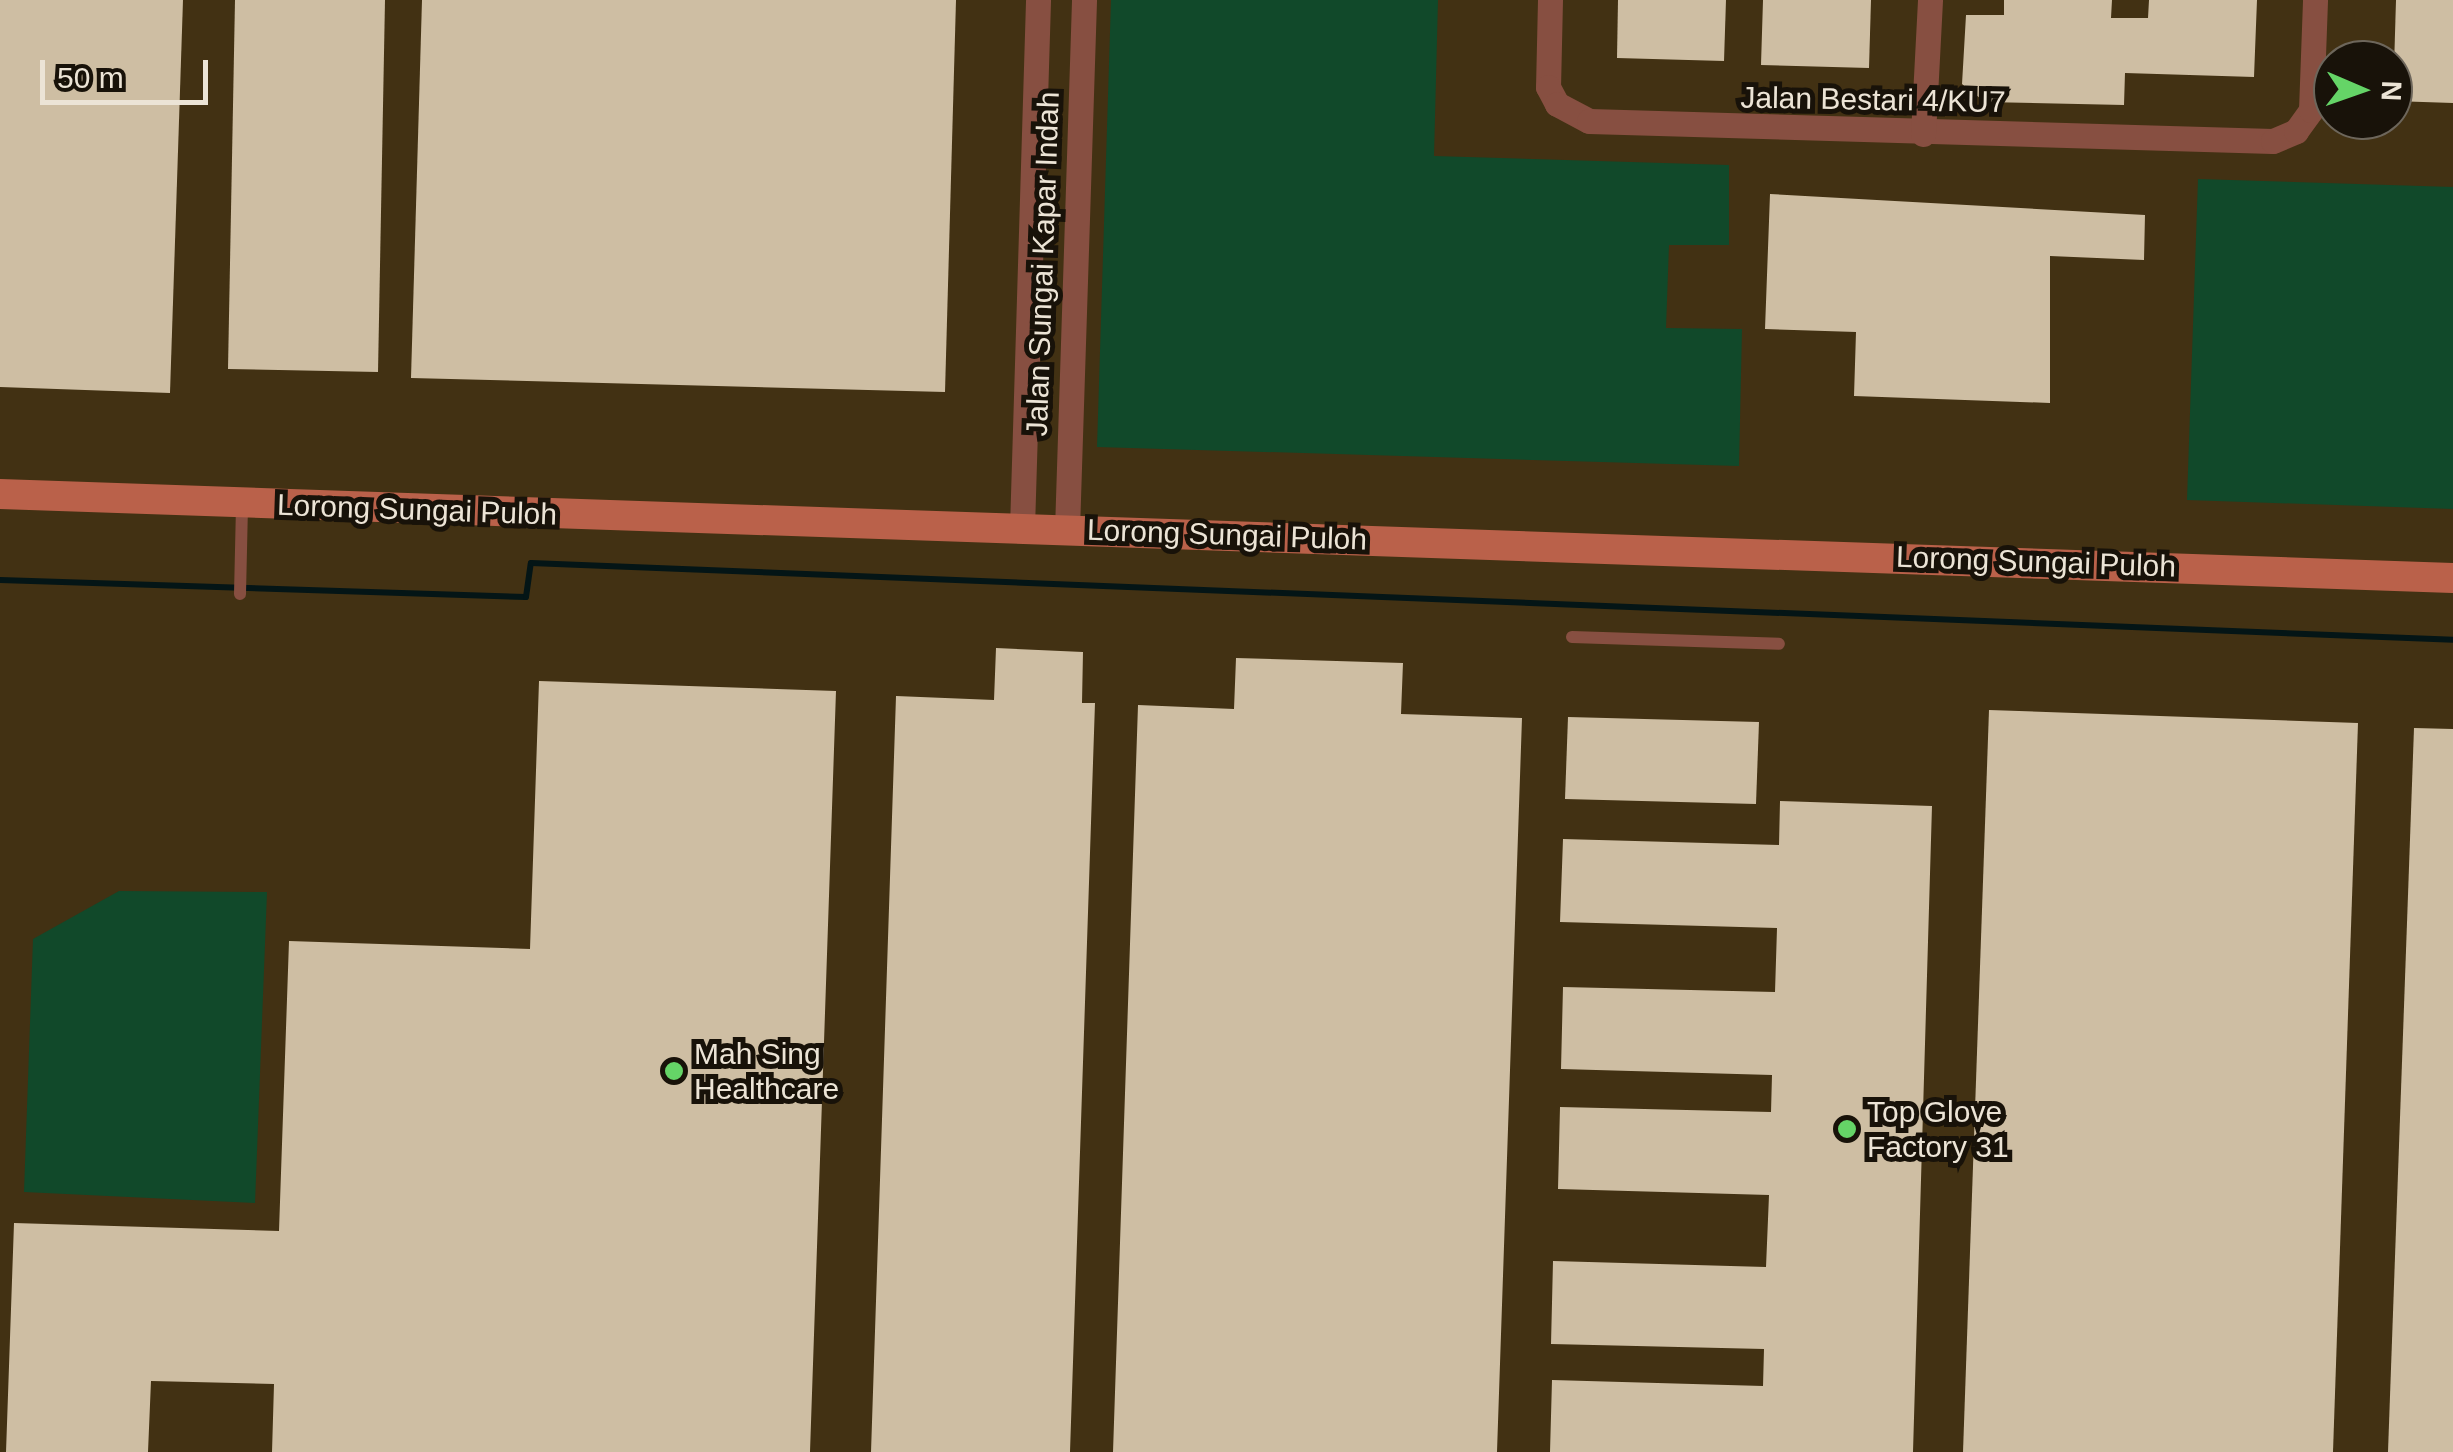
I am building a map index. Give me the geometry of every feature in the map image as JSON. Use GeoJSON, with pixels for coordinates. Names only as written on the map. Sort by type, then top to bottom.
{"type":"FeatureCollection","features":[{"type":"Feature","properties":{"kind":"street","name":"Jalan Sungai Kapar Indah"},"geometry":{"type":"LineString","coordinates":[[1022,528],[1038,0]]}},
{"type":"Feature","properties":{"kind":"street","name":"Jalan Sungai Kapar Indah"},"geometry":{"type":"LineString","coordinates":[[1067,530],[1084,0]]}},
{"type":"Feature","properties":{"kind":"street","name":"Jalan Bestari 4/KU7"},"geometry":{"type":"LineString","coordinates":[[1550,0],[1548,87],[1557,104],[1589,121],[1924,134],[2273,141],[2296,130],[2311,110],[2315,0]]}},
{"type":"Feature","properties":{"kind":"street"},"geometry":{"type":"LineString","coordinates":[[1924,134],[1930,0]]}},
{"type":"Feature","properties":{"kind":"street","name":"Lorong Sungai Puloh"},"geometry":{"type":"LineString","coordinates":[[0,494],[2453,578]]}},
{"type":"Feature","properties":{"kind":"lane"},"geometry":{"type":"LineString","coordinates":[[240,594],[242,504]]}},
{"type":"Feature","properties":{"kind":"lane"},"geometry":{"type":"LineString","coordinates":[[1572,636],[1778,644]]}},
{"type":"Feature","properties":{"kind":"shaded area"},"geometry":{"type":"Polygon","coordinates":[[[0,0],[2453,0],[2453,1452],[0,1452],[0,0]]]}},
{"type":"Feature","properties":{"kind":"green space"},"geometry":{"type":"Polygon","coordinates":[[[1111,0],[1438,0],[1434,156],[1729,165],[1729,245],[1669,245],[1666,328],[1742,329],[1739,466],[1097,447],[1111,0]]]}},
{"type":"Feature","properties":{"kind":"green space"},"geometry":{"type":"Polygon","coordinates":[[[2198,179],[2453,187],[2453,509],[2187,500],[2198,179]]]}},
{"type":"Feature","properties":{"kind":"green space"},"geometry":{"type":"Polygon","coordinates":[[[119,891],[267,892],[255,1203],[24,1192],[33,939],[119,891]]]}},
{"type":"Feature","properties":{"kind":"building"},"geometry":{"type":"Polygon","coordinates":[[[0,0],[183,0],[170,393],[0,387],[0,0]]]}},
{"type":"Feature","properties":{"kind":"building"},"geometry":{"type":"Polygon","coordinates":[[[235,0],[385,0],[378,372],[228,369],[235,0]]]}},
{"type":"Feature","properties":{"kind":"building"},"geometry":{"type":"Polygon","coordinates":[[[422,0],[956,0],[945,392],[411,378],[422,0]]]}},
{"type":"Feature","properties":{"kind":"building"},"geometry":{"type":"Polygon","coordinates":[[[1618,0],[1726,0],[1724,61],[1617,58],[1618,0]]]}},
{"type":"Feature","properties":{"kind":"building"},"geometry":{"type":"Polygon","coordinates":[[[1763,0],[1871,0],[1869,68],[1761,65],[1763,0]]]}},
{"type":"Feature","properties":{"kind":"building"},"geometry":{"type":"Polygon","coordinates":[[[2004,0],[2112,0],[2111,18],[2148,18],[2149,0],[2257,0],[2254,77],[2125,73],[2124,105],[1985,102],[1962,84],[1966,15],[2004,15],[2004,0]]]}},
{"type":"Feature","properties":{"kind":"building"},"geometry":{"type":"Polygon","coordinates":[[[2396,0],[2453,0],[2453,103],[2413,102],[2413,40],[2395,40],[2396,0]]]}},
{"type":"Feature","properties":{"kind":"building"},"geometry":{"type":"Polygon","coordinates":[[[1770,194],[2145,215],[2144,260],[2050,256],[2050,403],[1854,396],[1856,332],[1765,329],[1770,194]]]}},
{"type":"Feature","properties":{"kind":"building"},"geometry":{"type":"Polygon","coordinates":[[[996,648],[1083,652],[1082,703],[1095,703],[1070,1452],[871,1452],[896,696],[994,700],[996,648]]]}},
{"type":"Feature","properties":{"kind":"building"},"geometry":{"type":"Polygon","coordinates":[[[1236,658],[1403,663],[1401,714],[1522,718],[1497,1452],[1113,1452],[1138,705],[1234,709],[1236,658]]]}},
{"type":"Feature","properties":{"kind":"building"},"geometry":{"type":"Polygon","coordinates":[[[539,681],[836,691],[810,1452],[272,1452],[274,1384],[151,1381],[148,1452],[6,1452],[14,1223],[279,1231],[289,941],[530,949],[539,681]]]}},
{"type":"Feature","properties":{"kind":"building"},"geometry":{"type":"Polygon","coordinates":[[[1989,710],[2358,723],[2333,1452],[1963,1452],[1989,710]]]}},
{"type":"Feature","properties":{"kind":"building"},"geometry":{"type":"Polygon","coordinates":[[[1568,717],[1759,722],[1756,804],[1565,799],[1568,717]]]}},
{"type":"Feature","properties":{"kind":"building"},"geometry":{"type":"Polygon","coordinates":[[[2414,728],[2453,729],[2453,1452],[2388,1452],[2414,728]]]}},
{"type":"Feature","properties":{"kind":"building"},"geometry":{"type":"Polygon","coordinates":[[[1780,801],[1932,806],[1913,1452],[1550,1452],[1552,1380],[1763,1386],[1764,1349],[1551,1344],[1553,1261],[1766,1267],[1769,1195],[1558,1189],[1560,1107],[1771,1112],[1772,1075],[1561,1069],[1563,987],[1775,992],[1777,928],[1560,922],[1563,839],[1779,845],[1780,801]]]}},
{"type":"Feature","properties":{"kind":"waterway"},"geometry":{"type":"LineString","coordinates":[[0,580],[526,597],[531,563],[2453,640]]}},
{"type":"Feature","properties":{"kind":"place","name":"Mah Sing Healthcare"},"geometry":{"type":"Point","coordinates":[674,1071]}},
{"type":"Feature","properties":{"kind":"place","name":"Top Glove Factory 31"},"geometry":{"type":"Point","coordinates":[1847,1129]}}]}
